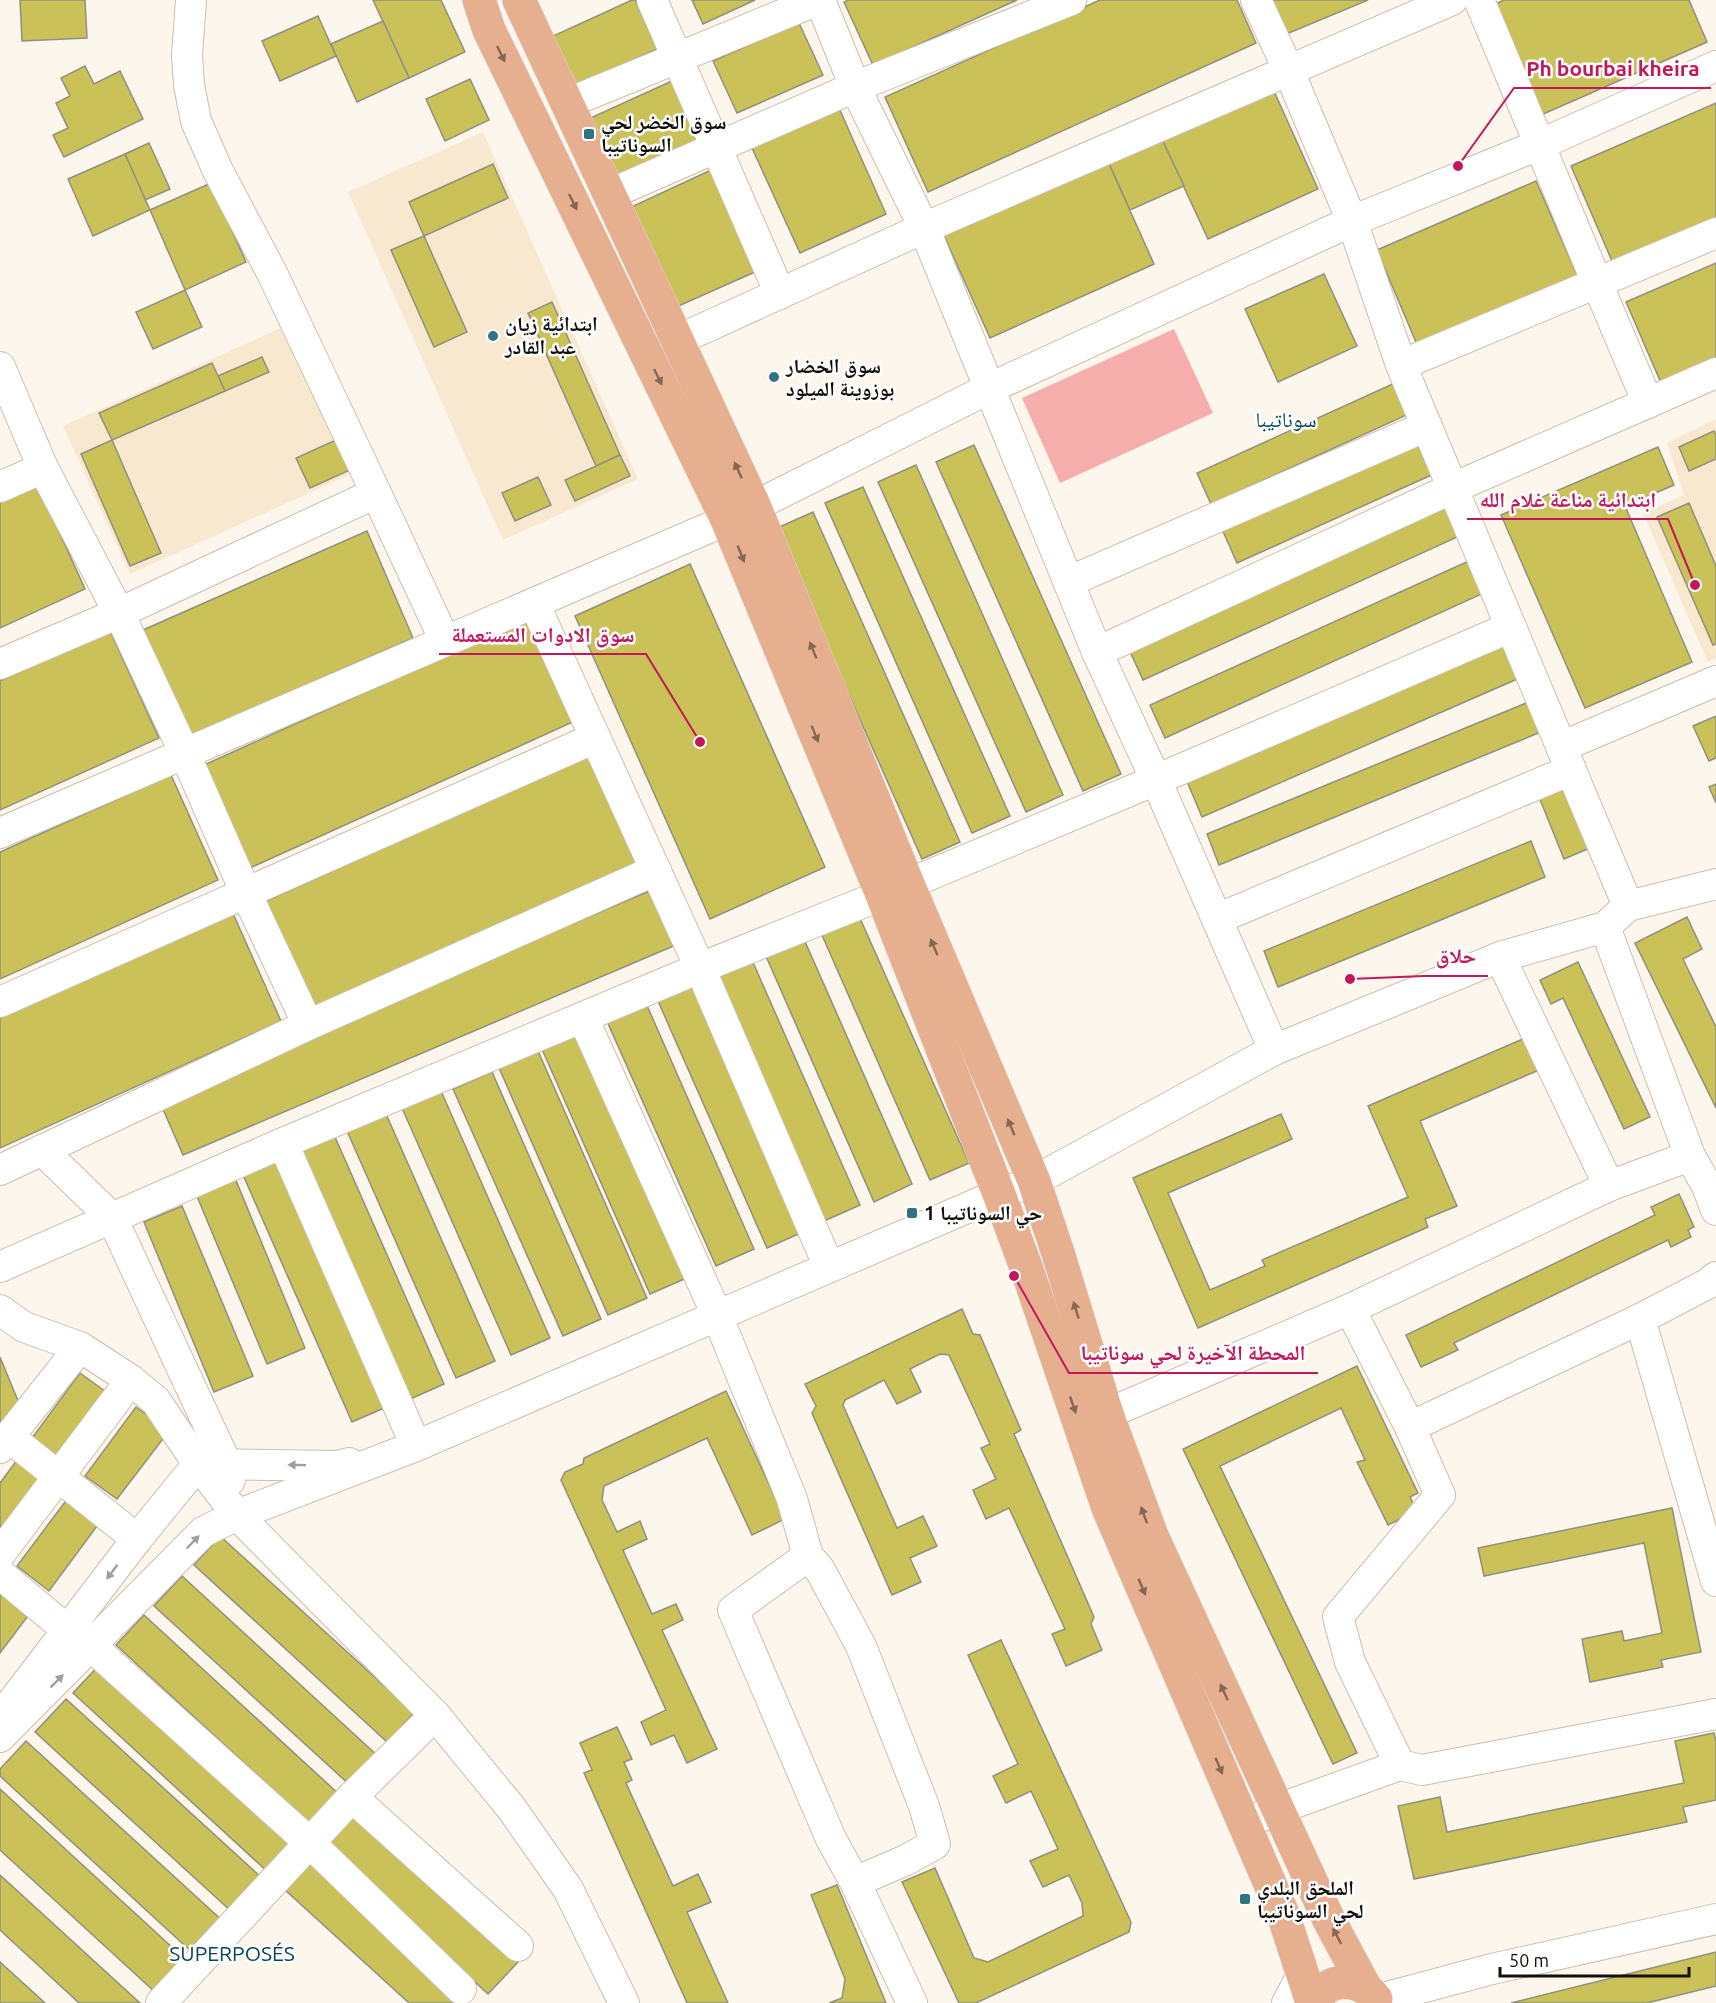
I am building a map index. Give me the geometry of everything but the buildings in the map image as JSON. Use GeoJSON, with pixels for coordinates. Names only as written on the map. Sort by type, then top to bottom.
{"type":"FeatureCollection","features":[{"type":"Feature","properties":{"kind":"main road"},"geometry":{"type":"LineString","coordinates":[[479,0],[489,30],[741,512]]}},
{"type":"Feature","properties":{"kind":"main road"},"geometry":{"type":"LineString","coordinates":[[519,0],[678,340],[741,512],[895,890],[1108,1508],[1283,1914],[1304,1996],[1317,1997],[1334,1984],[1355,1982],[1373,1997]]}},
{"type":"Feature","properties":{"kind":"main road"},"geometry":{"type":"LineString","coordinates":[[895,890],[1034,1181],[1107,1414],[1152,1536],[1329,1920],[1373,1997]]}},
{"type":"Feature","properties":{"kind":"street"},"geometry":{"type":"LineString","coordinates":[[191,0],[187,55],[189,85],[196,121],[218,171],[272,273],[444,641]]}},
{"type":"Feature","properties":{"kind":"street"},"geometry":{"type":"LineString","coordinates":[[652,0],[780,294]]}},
{"type":"Feature","properties":{"kind":"street"},"geometry":{"type":"LineString","coordinates":[[568,103],[819,0],[855,87],[924,228],[1097,652],[1156,780],[1274,1050]]}},
{"type":"Feature","properties":{"kind":"street"},"geometry":{"type":"LineString","coordinates":[[610,194],[855,87],[1071,0]]}},
{"type":"Feature","properties":{"kind":"street"},"geometry":{"type":"LineString","coordinates":[[1256,0],[1288,69],[1352,221],[1401,365],[1628,906]]}},
{"type":"Feature","properties":{"kind":"street"},"geometry":{"type":"LineString","coordinates":[[678,340],[924,228],[1452,0]]}},
{"type":"Feature","properties":{"kind":"street"},"geometry":{"type":"LineString","coordinates":[[1479,0],[1648,403]]}},
{"type":"Feature","properties":{"kind":"street"},"geometry":{"type":"LineString","coordinates":[[0,833],[741,512],[990,388],[1352,221],[1541,144],[1716,66]]}},
{"type":"Feature","properties":{"kind":"street"},"geometry":{"type":"LineString","coordinates":[[1401,365],[1716,233]]}},
{"type":"Feature","properties":{"kind":"street"},"geometry":{"type":"LineString","coordinates":[[0,366],[43,468],[119,613],[308,1024]]}},
{"type":"Feature","properties":{"kind":"street"},"geometry":{"type":"LineString","coordinates":[[1097,652],[1453,488],[1716,373]]}},
{"type":"Feature","properties":{"kind":"street"},"geometry":{"type":"LineString","coordinates":[[1068,582],[1426,426]]}},
{"type":"Feature","properties":{"kind":"street"},"geometry":{"type":"LineString","coordinates":[[0,487],[43,468]]}},
{"type":"Feature","properties":{"kind":"street"},"geometry":{"type":"LineString","coordinates":[[0,664],[119,613],[376,494]]}},
{"type":"Feature","properties":{"kind":"street"},"geometry":{"type":"LineString","coordinates":[[534,603],[656,870],[829,1267]]}},
{"type":"Feature","properties":{"kind":"street"},"geometry":{"type":"LineString","coordinates":[[0,1267],[283,1143],[699,968],[895,890],[1511,627]]}},
{"type":"Feature","properties":{"kind":"street"},"geometry":{"type":"LineString","coordinates":[[1217,919],[1566,758],[1716,681]]}},
{"type":"Feature","properties":{"kind":"street"},"geometry":{"type":"LineString","coordinates":[[0,1002],[595,738]]}},
{"type":"Feature","properties":{"kind":"street"},"geometry":{"type":"LineString","coordinates":[[0,1170],[308,1024],[656,870]]}},
{"type":"Feature","properties":{"kind":"street"},"geometry":{"type":"LineString","coordinates":[[1,1719],[79,1638],[203,1532],[237,1515],[416,1446],[999,1194],[1034,1181],[1274,1050],[1500,957],[1605,927],[1628,906],[1715,887]]}},
{"type":"Feature","properties":{"kind":"street"},"geometry":{"type":"LineString","coordinates":[[1605,927],[1690,1156],[1713,1193]]}},
{"type":"Feature","properties":{"kind":"street"},"geometry":{"type":"LineString","coordinates":[[1500,957],[1608,1186]]}},
{"type":"Feature","properties":{"kind":"street"},"geometry":{"type":"LineString","coordinates":[[583,1018],[717,1315],[792,1499],[808,1556],[820,1570],[861,1646],[924,1806],[935,1844],[906,1860],[855,1882]]}},
{"type":"Feature","properties":{"kind":"street"},"geometry":{"type":"LineString","coordinates":[[283,1143],[416,1446]]}},
{"type":"Feature","properties":{"kind":"street"},"geometry":{"type":"LineString","coordinates":[[42,1150],[112,1218],[212,1464],[237,1515],[435,1715],[512,1809],[568,1889],[624,2003]]}},
{"type":"Feature","properties":{"kind":"street"},"geometry":{"type":"LineString","coordinates":[[1107,1414],[1350,1310],[1608,1186],[1690,1156]]}},
{"type":"Feature","properties":{"kind":"street"},"geometry":{"type":"LineString","coordinates":[[1410,1427],[1641,1319],[1716,1277]]}},
{"type":"Feature","properties":{"kind":"street"},"geometry":{"type":"LineString","coordinates":[[1350,1310],[1410,1427],[1440,1495],[1338,1617],[1350,1662],[1400,1765]]}},
{"type":"Feature","properties":{"kind":"street"},"geometry":{"type":"LineString","coordinates":[[1641,1319],[1716,1581]]}},
{"type":"Feature","properties":{"kind":"street"},"geometry":{"type":"LineString","coordinates":[[8,1325],[81,1347],[131,1380],[156,1401],[212,1464]]}},
{"type":"Feature","properties":{"kind":"street"},"geometry":{"type":"LineString","coordinates":[[81,1347],[4,1442],[60,1477],[136,1539]]}},
{"type":"Feature","properties":{"kind":"street"},"geometry":{"type":"LineString","coordinates":[[0,1554],[131,1380]]}},
{"type":"Feature","properties":{"kind":"street"},"geometry":{"type":"LineString","coordinates":[[79,1638],[136,1539],[212,1464],[337,1466],[416,1446]]}},
{"type":"Feature","properties":{"kind":"street"},"geometry":{"type":"LineString","coordinates":[[808,1556],[733,1610],[831,1839],[855,1882],[912,2003]]}},
{"type":"Feature","properties":{"kind":"street"},"geometry":{"type":"LineString","coordinates":[[0,1574],[79,1638],[310,1843],[461,1989]]}},
{"type":"Feature","properties":{"kind":"street"},"geometry":{"type":"LineString","coordinates":[[1244,1824],[1278,1809],[1400,1765],[1422,1770],[1716,1714]]}},
{"type":"Feature","properties":{"kind":"street"},"geometry":{"type":"LineString","coordinates":[[161,2003],[352,1797],[435,1715]]}},
{"type":"Feature","properties":{"kind":"street"},"geometry":{"type":"LineString","coordinates":[[352,1797],[518,1946]]}},
{"type":"Feature","properties":{"kind":"street"},"geometry":{"type":"LineString","coordinates":[[1373,1997],[1716,1919]]}},
{"type":"Feature","properties":{"kind":"street"},"geometry":{"type":"LineString","coordinates":[[1451,2003],[1492,1969]]}},
{"type":"Feature","properties":{"kind":"shaded area","name":"ابتدائية زيان عبد القادر"},"geometry":{"type":"Polygon","coordinates":[[[483,132],[638,479],[503,540],[348,192],[483,132]]]}},
{"type":"Feature","properties":{"kind":"shaded area"},"geometry":{"type":"Polygon","coordinates":[[[292,323],[358,471],[130,574],[63,426],[292,323]]]}},
{"type":"Feature","properties":{"kind":"shaded area"},"geometry":{"type":"Polygon","coordinates":[[[1174,329],[1213,413],[1060,483],[1022,398],[1174,329]]]}},
{"type":"Feature","properties":{"kind":"shaded area"},"geometry":{"type":"Polygon","coordinates":[[[1716,419],[1716,658],[1708,662],[1643,513],[1684,495],[1667,443],[1716,419]]]}},
{"type":"Feature","properties":{"kind":"place","name":"سوق الخضر لحي السوناتيبا"},"geometry":{"type":"Point","coordinates":[589,134]}},
{"type":"Feature","properties":{"kind":"place","name":"Ph bourbai kheira"},"geometry":{"type":"Point","coordinates":[1458,166]}},
{"type":"Feature","properties":{"kind":"place","name":"ابتدائية زيان عبد القادر"},"geometry":{"type":"Point","coordinates":[493,336]}},
{"type":"Feature","properties":{"kind":"place","name":"سوق الخضار بوزوينة الميلود"},"geometry":{"type":"Point","coordinates":[774,377]}},
{"type":"Feature","properties":{"kind":"place","name":"ابتدائية مناعة غلام الله"},"geometry":{"type":"Point","coordinates":[1695,585]}},
{"type":"Feature","properties":{"kind":"place","name":"سوق الادوات المستعملة"},"geometry":{"type":"Point","coordinates":[700,742]}},
{"type":"Feature","properties":{"kind":"place","name":"حلاق"},"geometry":{"type":"Point","coordinates":[1350,979]}},
{"type":"Feature","properties":{"kind":"place","name":"حي السوناتيبا 1"},"geometry":{"type":"Point","coordinates":[912,1213]}},
{"type":"Feature","properties":{"kind":"place","name":"المحطة الآخيرة لحي سوناتيبا"},"geometry":{"type":"Point","coordinates":[1014,1276]}},
{"type":"Feature","properties":{"kind":"place","name":"الملحق البلدي لحي السوناتيبا"},"geometry":{"type":"Point","coordinates":[1245,1899]}},
{"type":"Feature","properties":{"kind":"district","name":"سوناتيبا"},"geometry":{"type":"Point","coordinates":[1286,420]}},
{"type":"Feature","properties":{"kind":"district","name":"SUPERPOSÉS"},"geometry":{"type":"Point","coordinates":[232,1954]}}]}
